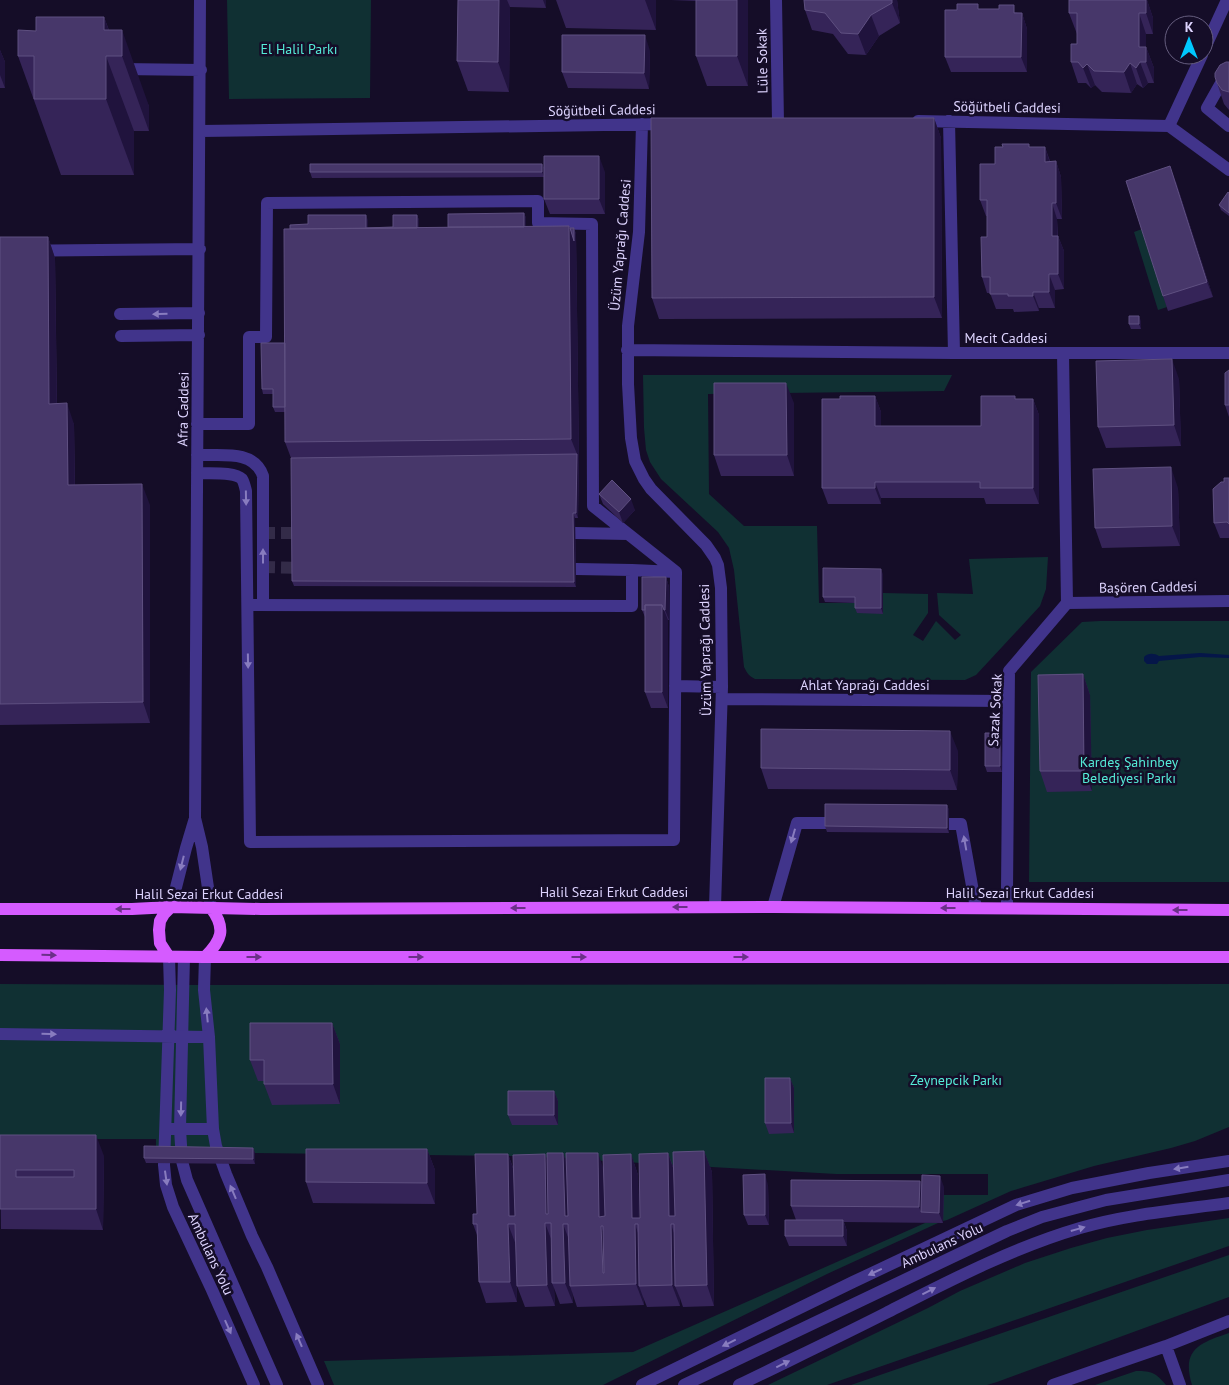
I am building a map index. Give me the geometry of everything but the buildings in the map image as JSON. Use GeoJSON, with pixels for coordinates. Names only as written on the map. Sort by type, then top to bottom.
{"type":"FeatureCollection","features":[{"type":"Feature","properties":{"kind":"main road"},"geometry":{"type":"LineString","coordinates":[[169,957],[160,943],[159,930],[160,921],[171,907]]}},
{"type":"Feature","properties":{"kind":"main road","name":"Halil Sezai Erkut Caddesi"},"geometry":{"type":"LineString","coordinates":[[2,908],[773,907],[1229,910]]}},
{"type":"Feature","properties":{"kind":"main road"},"geometry":{"type":"LineString","coordinates":[[205,957],[219,941],[221,932],[218,916],[212,908]]}},
{"type":"Feature","properties":{"kind":"main road"},"geometry":{"type":"LineString","coordinates":[[0,955],[169,957],[1229,957]]}},
{"type":"Feature","properties":{"kind":"street","name":"Afra Caddesi"},"geometry":{"type":"LineString","coordinates":[[200,0],[201,131],[197,455],[196,818],[212,908]]}},
{"type":"Feature","properties":{"kind":"street","name":"Lüle Sokak"},"geometry":{"type":"LineString","coordinates":[[776,0],[778,122]]}},
{"type":"Feature","properties":{"kind":"street"},"geometry":{"type":"LineString","coordinates":[[1214,28],[1227,0]]}},
{"type":"Feature","properties":{"kind":"street"},"geometry":{"type":"LineString","coordinates":[[1197,65],[1169,126],[1229,170]]}},
{"type":"Feature","properties":{"kind":"street"},"geometry":{"type":"LineString","coordinates":[[110,68],[201,70]]}},
{"type":"Feature","properties":{"kind":"street"},"geometry":{"type":"LineString","coordinates":[[1229,69],[1207,108],[1229,126]]}},
{"type":"Feature","properties":{"kind":"street","name":"Söğütbeli Caddesi"},"geometry":{"type":"LineString","coordinates":[[901,121],[1169,126]]}},
{"type":"Feature","properties":{"kind":"street","name":"Mecit Caddesi"},"geometry":{"type":"LineString","coordinates":[[949,121],[954,352],[1229,353]]}},
{"type":"Feature","properties":{"kind":"street","name":"Üzüm Yaprağı Caddesi"},"geometry":{"type":"LineString","coordinates":[[642,124],[638,232],[627,350],[631,438],[638,469],[651,489],[706,545],[718,565],[721,588],[722,693],[715,907]]}},
{"type":"Feature","properties":{"kind":"street","name":"Söğütbeli Caddesi"},"geometry":{"type":"LineString","coordinates":[[201,131],[681,124]]}},
{"type":"Feature","properties":{"kind":"street"},"geometry":{"type":"LineString","coordinates":[[198,424],[249,424],[249,337],[266,337],[267,202],[538,201],[538,223],[592,224],[593,506],[676,572]]}},
{"type":"Feature","properties":{"kind":"street"},"geometry":{"type":"LineString","coordinates":[[0,250],[200,249]]}},
{"type":"Feature","properties":{"kind":"street"},"geometry":{"type":"LineString","coordinates":[[120,314],[199,313]]}},
{"type":"Feature","properties":{"kind":"street"},"geometry":{"type":"LineString","coordinates":[[121,336],[199,335]]}},
{"type":"Feature","properties":{"kind":"street"},"geometry":{"type":"LineString","coordinates":[[627,350],[954,352]]}},
{"type":"Feature","properties":{"kind":"street"},"geometry":{"type":"LineString","coordinates":[[1063,352],[1067,603]]}},
{"type":"Feature","properties":{"kind":"street"},"geometry":{"type":"LineString","coordinates":[[197,455],[244,456],[251,459],[262,471],[263,605]]}},
{"type":"Feature","properties":{"kind":"street"},"geometry":{"type":"LineString","coordinates":[[197,473],[236,476],[242,479],[246,491],[250,842],[674,840],[676,572]]}},
{"type":"Feature","properties":{"kind":"street"},"geometry":{"type":"LineString","coordinates":[[575,533],[628,534]]}},
{"type":"Feature","properties":{"kind":"street"},"geometry":{"type":"LineString","coordinates":[[576,569],[676,572]]}},
{"type":"Feature","properties":{"kind":"street"},"geometry":{"type":"LineString","coordinates":[[248,605],[632,606],[632,570]]}},
{"type":"Feature","properties":{"kind":"street","name":"Başören Caddesi"},"geometry":{"type":"LineString","coordinates":[[1067,603],[1229,601]]}},
{"type":"Feature","properties":{"kind":"street","name":"Sazak Sokak"},"geometry":{"type":"LineString","coordinates":[[1007,908],[1009,671],[1067,603]]}},
{"type":"Feature","properties":{"kind":"street","name":"Ahlat Yaprağı Caddesi"},"geometry":{"type":"LineString","coordinates":[[675,686],[722,693],[1008,701]]}},
{"type":"Feature","properties":{"kind":"street","name":"Afra Caddesi"},"geometry":{"type":"LineString","coordinates":[[171,907],[186,848],[196,818]]}},
{"type":"Feature","properties":{"kind":"street"},"geometry":{"type":"LineString","coordinates":[[773,907],[797,823],[855,823]]}},
{"type":"Feature","properties":{"kind":"street"},"geometry":{"type":"LineString","coordinates":[[922,824],[961,824],[976,908]]}},
{"type":"Feature","properties":{"kind":"street","name":"Ambulans Yolu"},"geometry":{"type":"LineString","coordinates":[[169,957],[170,990],[164,1165],[166,1185],[173,1207],[254,1385]]}},
{"type":"Feature","properties":{"kind":"street"},"geometry":{"type":"LineString","coordinates":[[184,957],[180,1129],[182,1161],[187,1180],[277,1385]]}},
{"type":"Feature","properties":{"kind":"street"},"geometry":{"type":"LineString","coordinates":[[205,957],[204,990],[209,1036],[213,1129],[216,1146],[226,1174],[318,1385]]}},
{"type":"Feature","properties":{"kind":"street"},"geometry":{"type":"LineString","coordinates":[[0,1034],[209,1036]]}},
{"type":"Feature","properties":{"kind":"street"},"geometry":{"type":"LineString","coordinates":[[165,1129],[213,1129]]}},
{"type":"Feature","properties":{"kind":"street"},"geometry":{"type":"LineString","coordinates":[[642,1385],[1016,1205],[1072,1188],[1229,1160]]}},
{"type":"Feature","properties":{"kind":"street","name":"Ambulans Yolu"},"geometry":{"type":"LineString","coordinates":[[684,1385],[999,1235],[1042,1217],[1106,1200],[1229,1180]]}},
{"type":"Feature","properties":{"kind":"street"},"geometry":{"type":"LineString","coordinates":[[739,1385],[951,1280],[1033,1244],[1080,1228],[1124,1218],[1229,1202]]}},
{"type":"Feature","properties":{"kind":"street"},"geometry":{"type":"LineString","coordinates":[[1053,1385],[1166,1346],[1229,1321]]}},
{"type":"Feature","properties":{"kind":"street"},"geometry":{"type":"LineString","coordinates":[[1166,1346],[1180,1385]]}},
{"type":"Feature","properties":{"kind":"green space","name":"El Halil Parkı"},"geometry":{"type":"Polygon","coordinates":[[[227,0],[371,0],[370,98],[229,99],[227,0]]]}},
{"type":"Feature","properties":{"kind":"green space"},"geometry":{"type":"Polygon","coordinates":[[[1142,229],[1167,307],[1158,310],[1134,232],[1142,229]]]}},
{"type":"Feature","properties":{"kind":"green space"},"geometry":{"type":"Polygon","coordinates":[[[643,375],[952,375],[944,391],[708,394],[709,494],[744,526],[817,526],[819,603],[857,603],[883,614],[883,593],[928,594],[928,613],[913,635],[923,641],[936,621],[955,640],[961,635],[939,615],[937,593],[973,594],[969,559],[1048,557],[1046,589],[1040,606],[976,675],[965,680],[753,678],[744,667],[734,570],[729,548],[718,532],[661,479],[650,462],[646,450],[644,428],[643,375]]]}},
{"type":"Feature","properties":{"kind":"green space","name":"Kardeş Şahinbey Belediyesi Parkı"},"geometry":{"type":"Polygon","coordinates":[[[1229,621],[1229,882],[1029,882],[1031,672],[1082,622],[1229,621]]]}},
{"type":"Feature","properties":{"kind":"green space","name":"Zeynepcik Parkı"},"geometry":{"type":"Polygon","coordinates":[[[0,984],[1229,984],[1229,1127],[1195,1141],[1094,1166],[1011,1191],[943,1221],[943,1195],[988,1195],[988,1174],[836,1174],[519,1156],[156,1152],[156,1139],[0,1139],[0,984]]]}},
{"type":"Feature","properties":{"kind":"green space"},"geometry":{"type":"Polygon","coordinates":[[[1229,1218],[1229,1246],[827,1385],[768,1385],[960,1291],[1025,1263],[1107,1238],[1229,1218]]]}},
{"type":"Feature","properties":{"kind":"green space"},"geometry":{"type":"Polygon","coordinates":[[[925,1223],[938,1223],[827,1274],[603,1385],[334,1385],[324,1361],[633,1352],[925,1223]]]}},
{"type":"Feature","properties":{"kind":"green space"},"geometry":{"type":"Polygon","coordinates":[[[1229,1255],[1229,1297],[997,1382],[987,1385],[851,1385],[1229,1255]]]}},
{"type":"Feature","properties":{"kind":"green space"},"geometry":{"type":"Polygon","coordinates":[[[1229,1333],[1229,1385],[1192,1385],[1189,1373],[1191,1355],[1202,1344],[1229,1333]]]}},
{"type":"Feature","properties":{"kind":"green space"},"geometry":{"type":"Polygon","coordinates":[[[1136,1371],[1153,1374],[1166,1385],[1095,1385],[1136,1371]]]}},
{"type":"Feature","properties":{"kind":"shaded area"},"geometry":{"type":"Polygon","coordinates":[[[1200,653],[1229,655],[1229,658],[1200,657],[1159,661],[1157,664],[1147,664],[1144,661],[1144,657],[1149,654],[1159,656],[1200,653]]]}},
{"type":"Feature","properties":{"kind":"tunnel"},"geometry":{"type":"LineString","coordinates":[[263,533],[308,533]]}},
{"type":"Feature","properties":{"kind":"tunnel"},"geometry":{"type":"LineString","coordinates":[[263,567],[308,568]]}}]}
